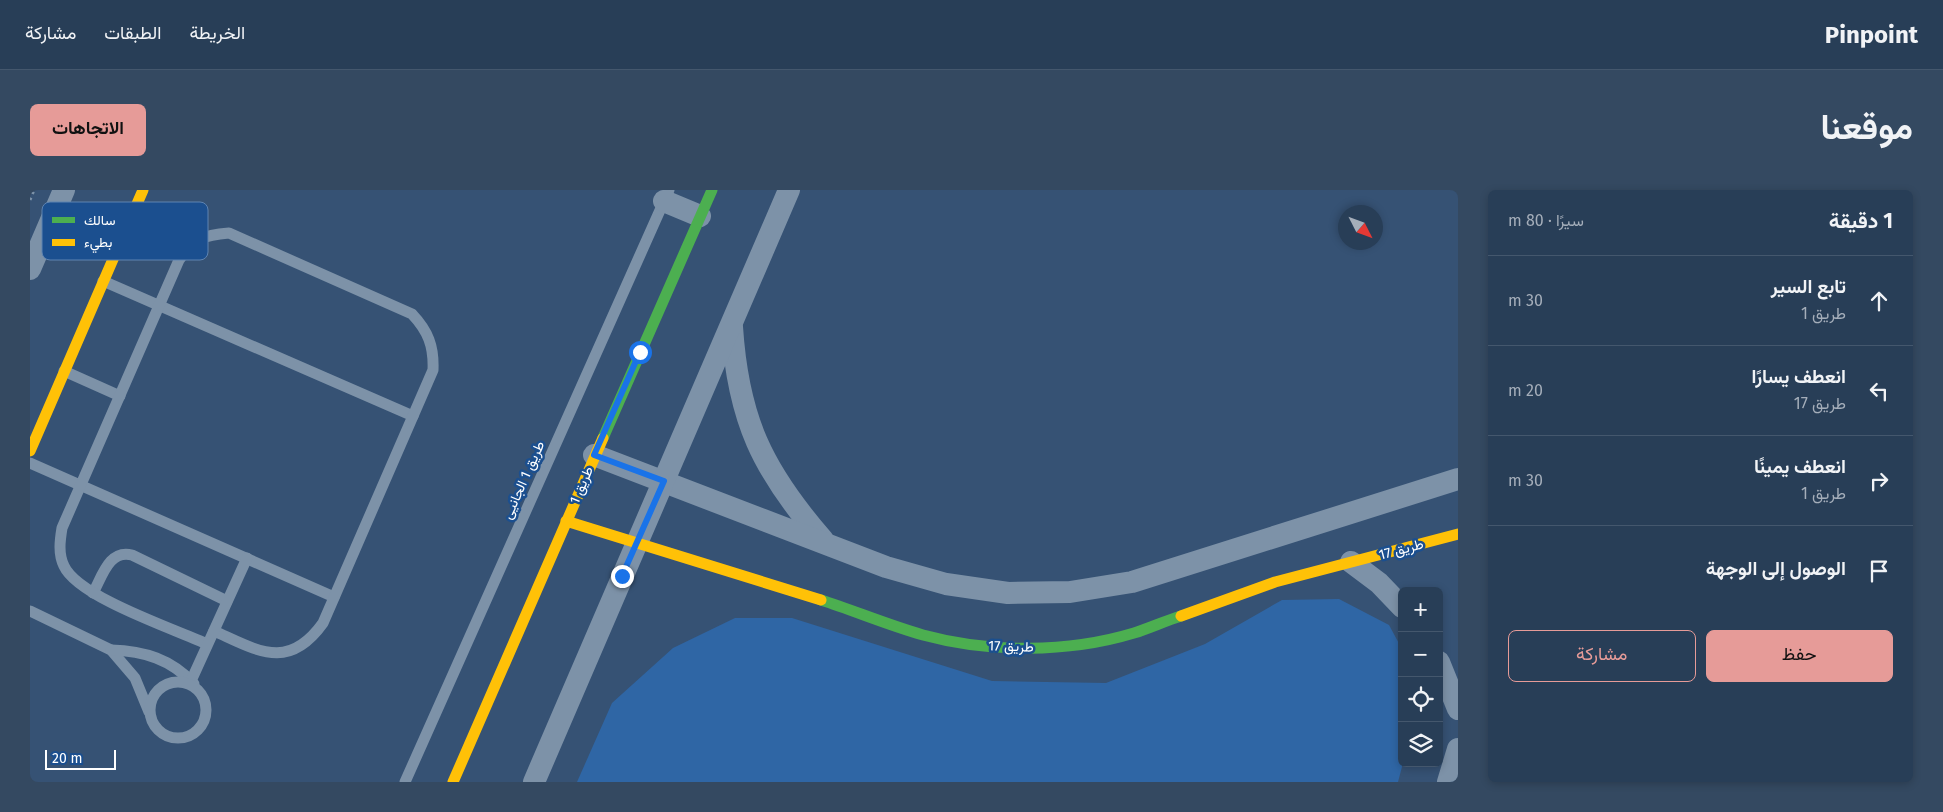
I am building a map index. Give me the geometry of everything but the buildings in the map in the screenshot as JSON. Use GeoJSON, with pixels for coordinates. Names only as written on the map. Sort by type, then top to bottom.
{"type":"FeatureCollection","features":[{"type":"Feature","properties":{"kind":"street"},"geometry":{"type":"LineString","coordinates":[[59,202],[64,190]]}},
{"type":"Feature","properties":{"kind":"street"},"geometry":{"type":"LineString","coordinates":[[138,202],[143,190]]}},
{"type":"Feature","properties":{"kind":"street","name":"طريق 1"},"geometry":{"type":"LineString","coordinates":[[453,782],[594,455],[712,190]]}},
{"type":"Feature","properties":{"kind":"street"},"geometry":{"type":"LineString","coordinates":[[534,782],[789,190]]}},
{"type":"Feature","properties":{"kind":"street"},"geometry":{"type":"LineString","coordinates":[[666,196],[700,216]]}},
{"type":"Feature","properties":{"kind":"street"},"geometry":{"type":"LineString","coordinates":[[30,269],[42,241]]}},
{"type":"Feature","properties":{"kind":"street"},"geometry":{"type":"LineString","coordinates":[[30,451],[112,260]]}},
{"type":"Feature","properties":{"kind":"street"},"geometry":{"type":"LineString","coordinates":[[731,322],[734,370],[750,427],[766,464],[792,505],[825,542]]}},
{"type":"Feature","properties":{"kind":"street"},"geometry":{"type":"LineString","coordinates":[[594,455],[886,567],[946,584],[1008,593],[1070,592],[1132,582],[1458,479]]}},
{"type":"Feature","properties":{"kind":"street","name":"طريق 17"},"geometry":{"type":"LineString","coordinates":[[566,521],[796,591],[924,635],[975,645],[1028,648],[1081,644],[1133,633],[1276,582],[1458,534]]}},
{"type":"Feature","properties":{"kind":"street"},"geometry":{"type":"LineString","coordinates":[[1352,562],[1378,583],[1398,603]]}},
{"type":"Feature","properties":{"kind":"street"},"geometry":{"type":"LineString","coordinates":[[1443,672],[1458,709]]}},
{"type":"Feature","properties":{"kind":"street"},"geometry":{"type":"LineString","coordinates":[[1448,782],[1458,749]]}},
{"type":"Feature","properties":{"kind":"lane","name":"طريق 1 الجانيى"},"geometry":{"type":"LineString","coordinates":[[405,782],[666,196]]}},
{"type":"Feature","properties":{"kind":"lane"},"geometry":{"type":"LineString","coordinates":[[208,235],[229,232],[412,314],[423,325],[430,339],[434,354],[433,370],[323,623],[315,635],[292,650],[278,654],[264,653],[214,631]]}},
{"type":"Feature","properties":{"kind":"lane"},"geometry":{"type":"LineString","coordinates":[[179,260],[62,528],[59,547],[63,565],[74,581],[93,593],[208,644]]}},
{"type":"Feature","properties":{"kind":"lane"},"geometry":{"type":"LineString","coordinates":[[103,281],[413,416]]}},
{"type":"Feature","properties":{"kind":"lane"},"geometry":{"type":"LineString","coordinates":[[64,371],[120,396]]}},
{"type":"Feature","properties":{"kind":"lane"},"geometry":{"type":"LineString","coordinates":[[30,463],[334,597]]}},
{"type":"Feature","properties":{"kind":"lane"},"geometry":{"type":"LineString","coordinates":[[93,593],[109,563],[115,556],[123,553],[132,555],[227,601]]}},
{"type":"Feature","properties":{"kind":"lane"},"geometry":{"type":"LineString","coordinates":[[194,684],[208,644],[247,558]]}},
{"type":"Feature","properties":{"kind":"lane"},"geometry":{"type":"LineString","coordinates":[[30,611],[111,650],[149,654],[167,662],[194,684],[206,705],[203,724],[197,732],[178,738],[160,732],[150,715],[135,678],[111,650]]}},
{"type":"Feature","properties":{"kind":"lane"},"geometry":{"type":"LineString","coordinates":[[150,715],[154,696],[160,688],[178,681],[194,684]]}},
{"type":"Feature","properties":{"kind":"path"},"geometry":{"type":"LineString","coordinates":[[30,200],[34,190]]}},
{"type":"Feature","properties":{"kind":"shaded area"},"geometry":{"type":"Polygon","coordinates":[[[1339,599],[1389,625],[1398,642],[1398,767],[1402,767],[1398,782],[577,782],[612,703],[673,648],[735,618],[792,618],[992,681],[1106,683],[1205,644],[1282,600],[1339,599]]]}},
{"type":"Feature","properties":{"kind":"traffic: fast"},"geometry":{"type":"LineString","coordinates":[[603,438],[712,190]]}},
{"type":"Feature","properties":{"kind":"traffic: fast"},"geometry":{"type":"LineString","coordinates":[[821,600],[923,635],[948,641],[1001,648],[1056,647],[1109,640],[1181,616]]}},
{"type":"Feature","properties":{"kind":"traffic: slow"},"geometry":{"type":"LineString","coordinates":[[138,202],[143,190]]}},
{"type":"Feature","properties":{"kind":"traffic: slow"},"geometry":{"type":"LineString","coordinates":[[30,451],[113,260]]}},
{"type":"Feature","properties":{"kind":"traffic: slow"},"geometry":{"type":"LineString","coordinates":[[453,782],[603,438]]}},
{"type":"Feature","properties":{"kind":"traffic: slow"},"geometry":{"type":"LineString","coordinates":[[566,521],[821,600]]}},
{"type":"Feature","properties":{"kind":"traffic: slow"},"geometry":{"type":"LineString","coordinates":[[1181,616],[1275,582],[1458,534]]}},
{"type":"Feature","properties":{"kind":"route"},"geometry":{"type":"LineString","coordinates":[[622,576],[664,481],[594,455],[640,352]]}}]}
